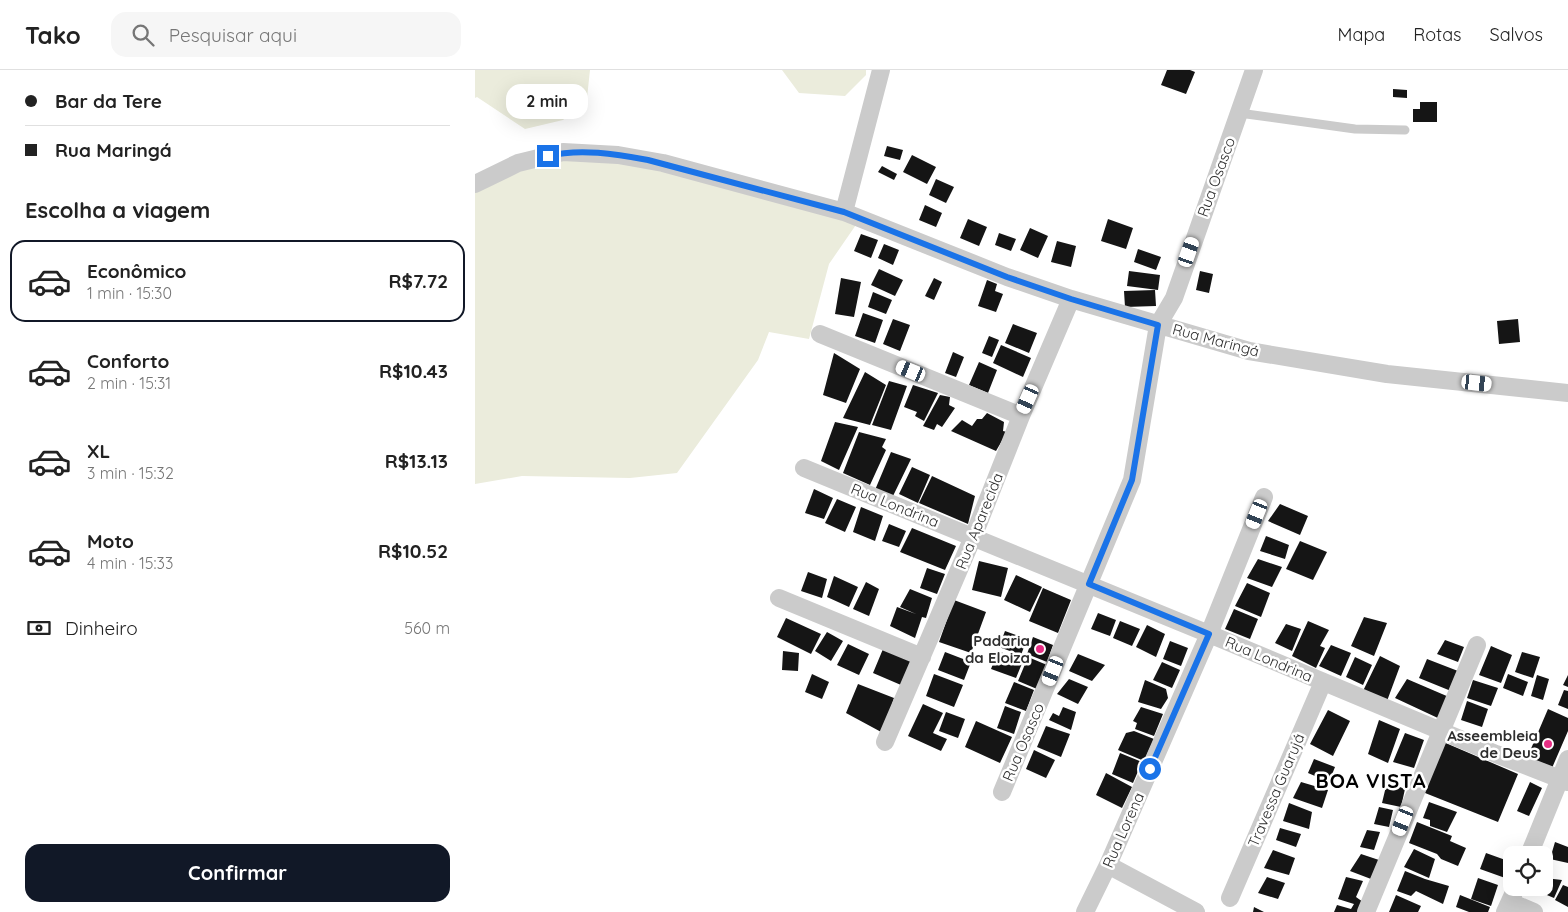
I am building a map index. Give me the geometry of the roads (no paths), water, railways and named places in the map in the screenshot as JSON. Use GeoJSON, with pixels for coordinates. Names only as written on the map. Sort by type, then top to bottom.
{"type":"FeatureCollection","features":[{"type":"Feature","properties":{"kind":"street"},"geometry":{"type":"LineString","coordinates":[[844,212],[881,70]]}},
{"type":"Feature","properties":{"kind":"street","name":"Rua Osasco"},"geometry":{"type":"LineString","coordinates":[[1002,792],[1132,480],[1158,325],[1174,298],[1254,70]]}},
{"type":"Feature","properties":{"kind":"street","name":"Rua Maringá"},"geometry":{"type":"LineString","coordinates":[[475,184],[518,163],[563,152],[618,154],[663,163],[844,212],[1007,277],[1071,299],[1249,351],[1369,371],[1568,393]]}},
{"type":"Feature","properties":{"kind":"street","name":"Rua Aparecida"},"geometry":{"type":"LineString","coordinates":[[885,742],[973,537],[1021,416],[1071,299]]}},
{"type":"Feature","properties":{"kind":"street"},"geometry":{"type":"LineString","coordinates":[[820,334],[1021,416]]}},
{"type":"Feature","properties":{"kind":"street","name":"Rua Londrina"},"geometry":{"type":"LineString","coordinates":[[804,468],[1564,781]]}},
{"type":"Feature","properties":{"kind":"street","name":"Rua Lorena"},"geometry":{"type":"LineString","coordinates":[[1085,912],[1108,865],[1209,634],[1264,497]]}},
{"type":"Feature","properties":{"kind":"street"},"geometry":{"type":"LineString","coordinates":[[779,598],[921,657]]}},
{"type":"Feature","properties":{"kind":"street"},"geometry":{"type":"LineString","coordinates":[[1366,912],[1477,645]]}},
{"type":"Feature","properties":{"kind":"street","name":"Travessa Guarujá"},"geometry":{"type":"LineString","coordinates":[[1230,898],[1323,682]]}},
{"type":"Feature","properties":{"kind":"street"},"geometry":{"type":"LineString","coordinates":[[1533,846],[1564,781],[1568,759]]}},
{"type":"Feature","properties":{"kind":"street"},"geometry":{"type":"LineString","coordinates":[[1108,865],[1196,912]]}},
{"type":"Feature","properties":{"kind":"street"},"geometry":{"type":"LineString","coordinates":[[1510,900],[1534,912]]}},
{"type":"Feature","properties":{"kind":"lane"},"geometry":{"type":"LineString","coordinates":[[1239,113],[1355,129],[1405,130]]}},
{"type":"Feature","properties":{"kind":"place","name":"Padaria da Eloiza"},"geometry":{"type":"Point","coordinates":[1040,649]}},
{"type":"Feature","properties":{"kind":"place","name":"Asseembleia de Deus"},"geometry":{"type":"Point","coordinates":[1548,744]}},
{"type":"Feature","properties":{"kind":"district","name":"BOA VISTA"},"geometry":{"type":"Point","coordinates":[1371,780]}}]}
